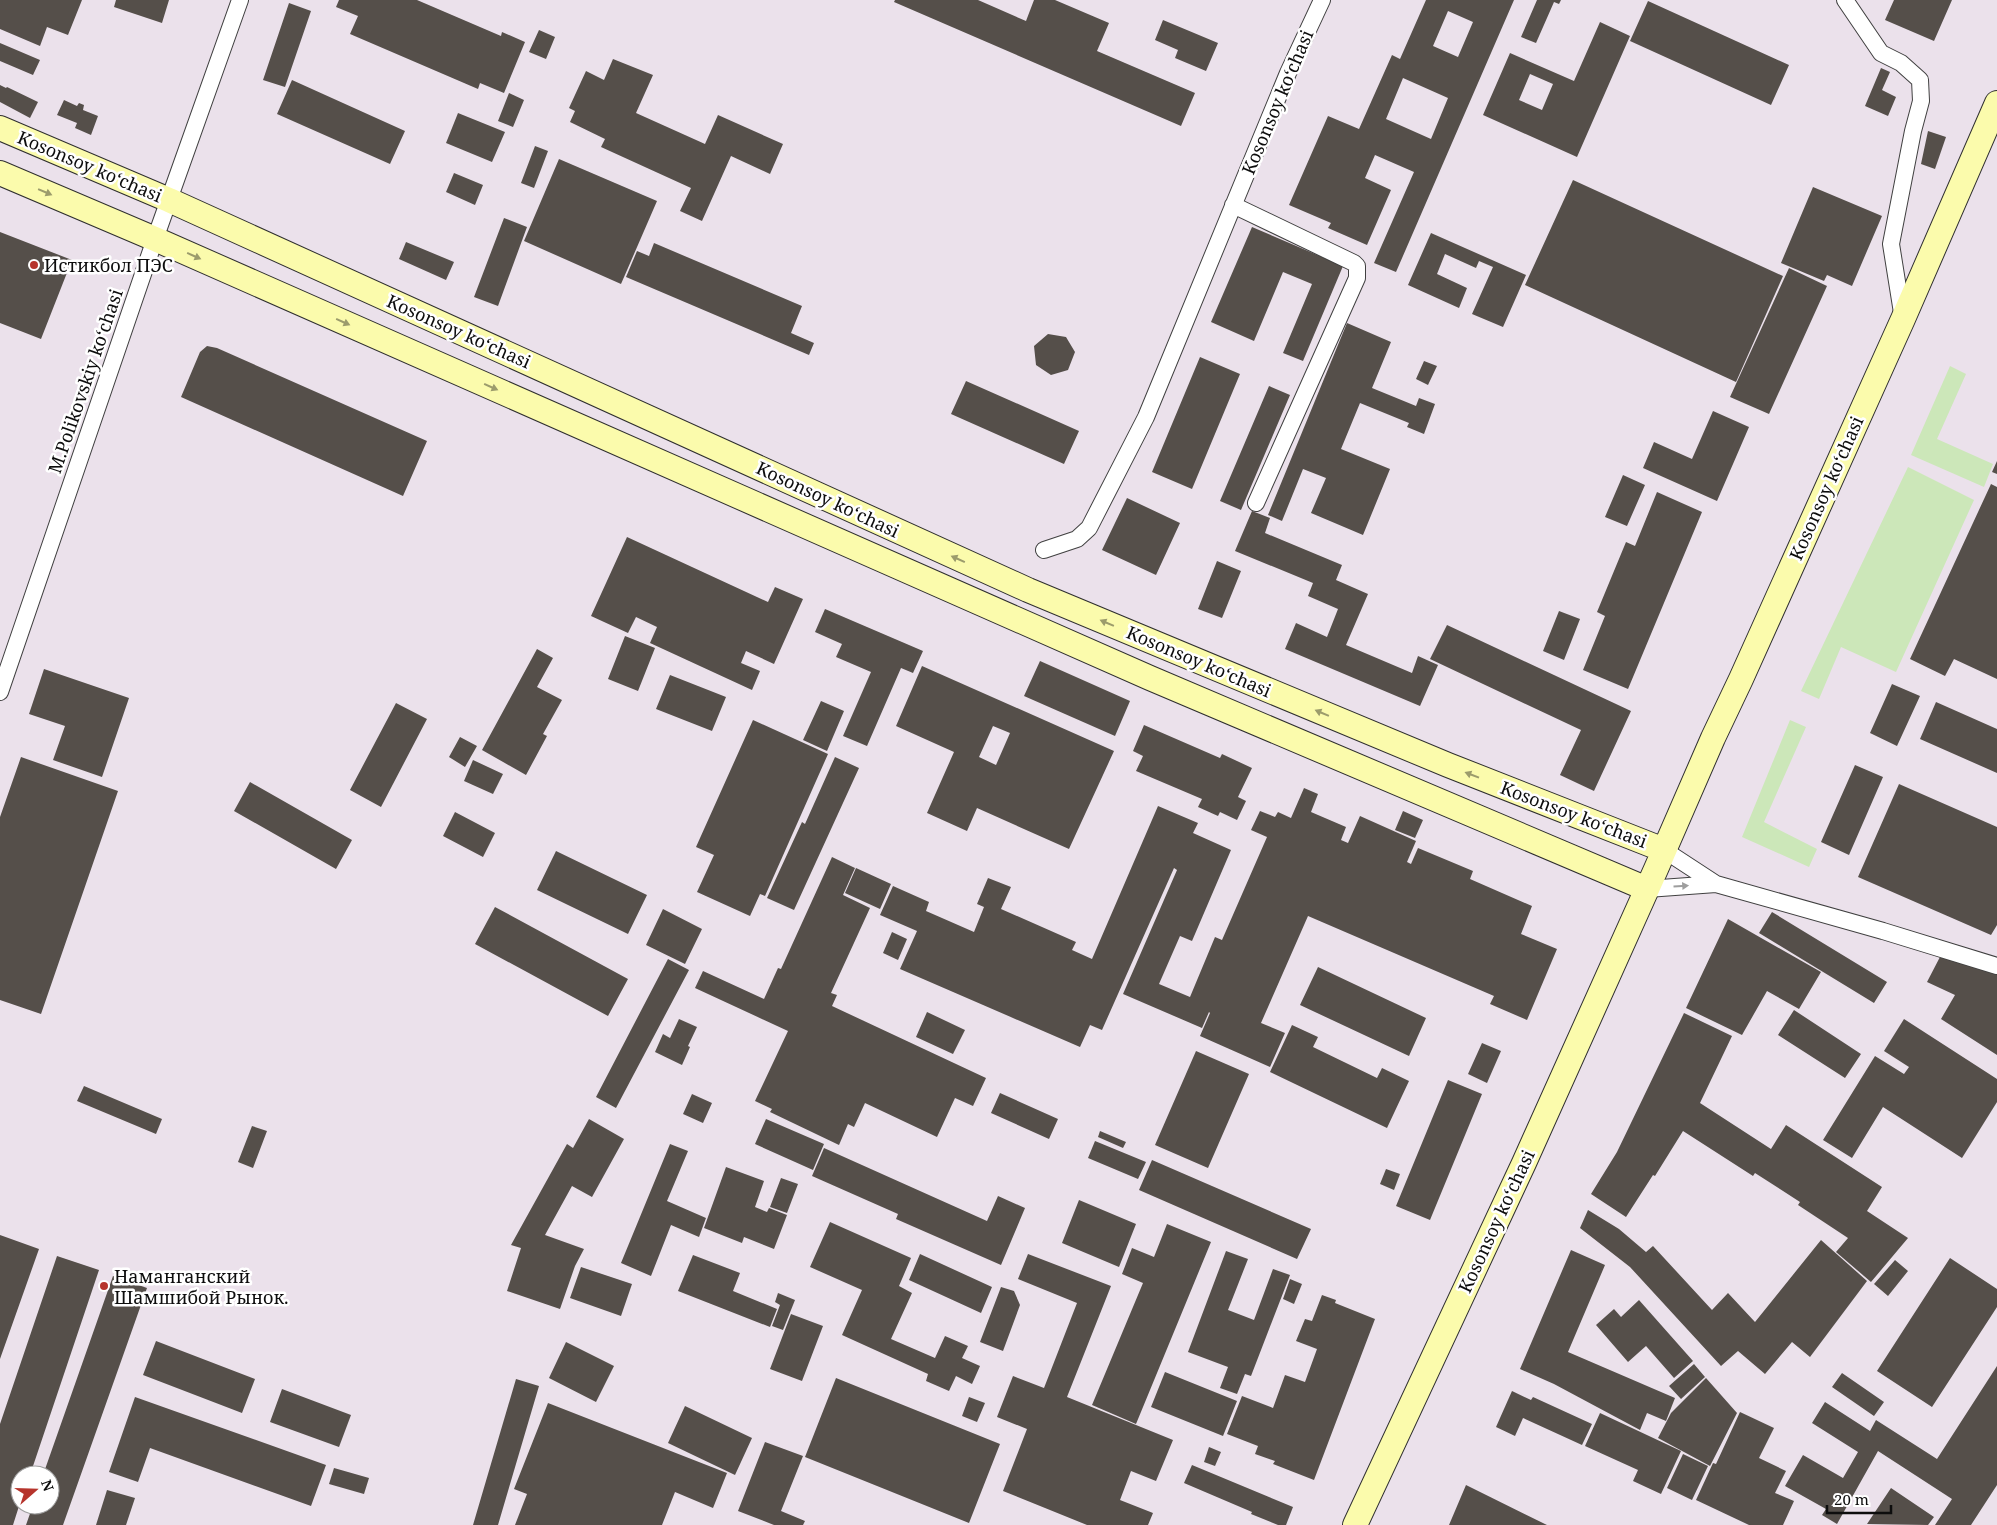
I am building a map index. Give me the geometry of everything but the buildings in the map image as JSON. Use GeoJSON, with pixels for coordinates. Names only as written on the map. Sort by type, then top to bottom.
{"type":"FeatureCollection","features":[{"type":"Feature","properties":{"kind":"street","name":"M.Polikovskiy koʻchasi"},"geometry":{"type":"LineString","coordinates":[[0,692],[155,239],[240,0]]}},
{"type":"Feature","properties":{"kind":"street","name":"Kosonsoy koʻchasi"},"geometry":{"type":"LineString","coordinates":[[1044,550],[1077,539],[1089,528],[1146,417],[1288,73],[1322,0]]}},
{"type":"Feature","properties":{"kind":"street"},"geometry":{"type":"LineString","coordinates":[[1845,0],[1881,53],[1901,63],[1920,80],[1921,102],[1913,132],[1891,244],[1902,319]]}},
{"type":"Feature","properties":{"kind":"street","name":"Kosonsoy koʻchasi"},"geometry":{"type":"LineString","coordinates":[[1355,1525],[1524,1163],[1902,319],[1992,129],[1997,103]]}},
{"type":"Feature","properties":{"kind":"street","name":"Kosonsoy koʻchasi"},"geometry":{"type":"LineString","coordinates":[[0,128],[170,200],[1028,590],[1448,765],[1664,850]]}},
{"type":"Feature","properties":{"kind":"street","name":"Kosonsoy koʻchasi"},"geometry":{"type":"LineString","coordinates":[[0,173],[155,239],[1150,678],[1647,889]]}},
{"type":"Feature","properties":{"kind":"street"},"geometry":{"type":"LineString","coordinates":[[1233,205],[1354,263],[1358,271],[1357,278],[1256,504]]}},
{"type":"Feature","properties":{"kind":"street"},"geometry":{"type":"LineString","coordinates":[[1664,850],[1716,884],[1901,936],[1997,966]]}},
{"type":"Feature","properties":{"kind":"street"},"geometry":{"type":"LineString","coordinates":[[1647,889],[1716,884]]}},
{"type":"Feature","properties":{"kind":"shaded area"},"geometry":{"type":"Polygon","coordinates":[[[0,0],[1997,0],[1997,1525],[0,1525],[0,0]]]}},
{"type":"Feature","properties":{"kind":"green space"},"geometry":{"type":"Polygon","coordinates":[[[1950,366],[1966,374],[1937,439],[1993,464],[1984,487],[1911,455],[1950,366]]]}},
{"type":"Feature","properties":{"kind":"green space"},"geometry":{"type":"Polygon","coordinates":[[[1908,467],[1974,500],[1896,672],[1841,647],[1819,699],[1801,691],[1908,467]]]}},
{"type":"Feature","properties":{"kind":"green space"},"geometry":{"type":"Polygon","coordinates":[[[1790,720],[1806,727],[1764,822],[1817,849],[1809,867],[1742,837],[1790,720]]]}},
{"type":"Feature","properties":{"kind":"place","name":"Истикбол ПЭС"},"geometry":{"type":"Point","coordinates":[34,265]}},
{"type":"Feature","properties":{"kind":"place","name":"Наманганский Шамшибой Рынок."},"geometry":{"type":"Point","coordinates":[104,1286]}}]}
